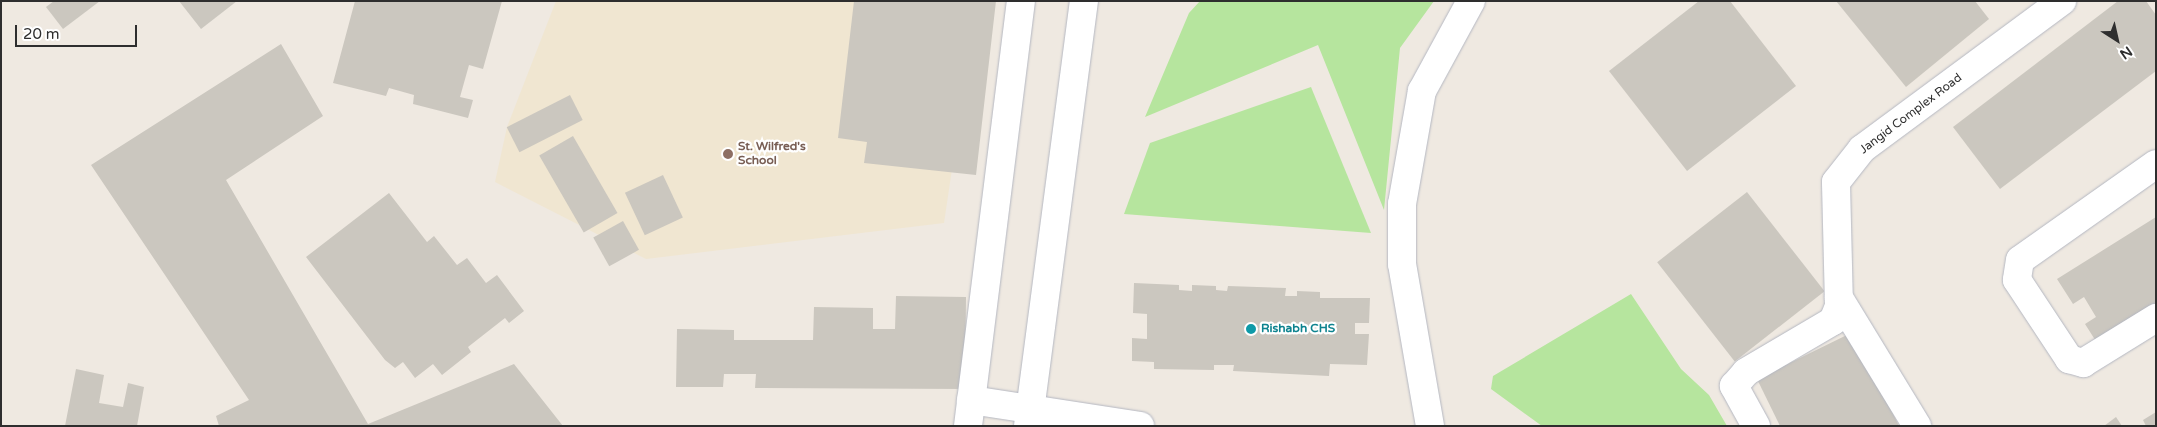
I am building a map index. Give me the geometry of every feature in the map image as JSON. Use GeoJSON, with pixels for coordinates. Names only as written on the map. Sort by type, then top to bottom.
{"type":"FeatureCollection","features":[{"type":"Feature","properties":{"kind":"street"},"geometry":{"type":"LineString","coordinates":[[1021,1],[970,413],[1140,426]]}},
{"type":"Feature","properties":{"kind":"street"},"geometry":{"type":"LineString","coordinates":[[1029,417],[1084,1]]}},
{"type":"Feature","properties":{"kind":"street"},"geometry":{"type":"LineString","coordinates":[[1430,426],[1402,264],[1402,204],[1422,90],[1471,1]]}},
{"type":"Feature","properties":{"kind":"street","name":"Jangid Complex Road"},"geometry":{"type":"LineString","coordinates":[[1756,426],[1734,386],[1746,372],[1833,321],[1839,306],[1836,182],[1862,149],[2062,1]]}},
{"type":"Feature","properties":{"kind":"street"},"geometry":{"type":"LineString","coordinates":[[2156,164],[2020,260],[2017,280],[2069,359],[2083,363],[2156,318]]}},
{"type":"Feature","properties":{"kind":"street","name":"Jangid Complex Road"},"geometry":{"type":"LineString","coordinates":[[1839,298],[1917,426]]}},
{"type":"Feature","properties":{"kind":"shaded area","name":"St. Wilfred's School"},"geometry":{"type":"Polygon","coordinates":[[[556,1],[977,1],[944,223],[646,259],[495,182],[507,127],[556,1]]]}},
{"type":"Feature","properties":{"kind":"green space"},"geometry":{"type":"Polygon","coordinates":[[[1200,1],[1434,1],[1400,48],[1384,210],[1318,45],[1145,117],[1189,13],[1200,1]]]}},
{"type":"Feature","properties":{"kind":"green space"},"geometry":{"type":"Polygon","coordinates":[[[1311,87],[1371,233],[1124,214],[1150,143],[1311,87]]]}},
{"type":"Feature","properties":{"kind":"green space"},"geometry":{"type":"Polygon","coordinates":[[[1631,294],[1681,369],[1709,395],[1727,426],[1542,426],[1491,389],[1493,376],[1631,294]]]}},
{"type":"Feature","properties":{"kind":"building"},"geometry":{"type":"Polygon","coordinates":[[[54,1],[100,1],[63,29],[46,7],[54,1]]]}},
{"type":"Feature","properties":{"kind":"building"},"geometry":{"type":"Polygon","coordinates":[[[179,1],[237,1],[201,29],[179,1]]]}},
{"type":"Feature","properties":{"kind":"building"},"geometry":{"type":"Polygon","coordinates":[[[355,1],[502,1],[483,69],[469,65],[460,97],[473,100],[468,118],[413,104],[414,95],[389,88],[386,96],[333,83],[355,1]]]}},
{"type":"Feature","properties":{"kind":"building"},"geometry":{"type":"Polygon","coordinates":[[[854,1],[996,1],[976,175],[864,163],[867,142],[838,138],[854,1]]]}},
{"type":"Feature","properties":{"kind":"building"},"geometry":{"type":"Polygon","coordinates":[[[1699,1],[1730,1],[1796,86],[1687,171],[1609,71],[1699,1]]]}},
{"type":"Feature","properties":{"kind":"building"},"geometry":{"type":"Polygon","coordinates":[[[1836,1],[1975,1],[1989,19],[1906,87],[1836,1]]]}},
{"type":"Feature","properties":{"kind":"building"},"geometry":{"type":"Polygon","coordinates":[[[2118,1],[2146,1],[2156,15],[2156,71],[2000,189],[1953,127],[2118,1]]]}},
{"type":"Feature","properties":{"kind":"building"},"geometry":{"type":"Polygon","coordinates":[[[281,44],[323,116],[226,180],[368,424],[514,364],[563,426],[219,426],[216,416],[249,400],[91,165],[281,44]]]}},
{"type":"Feature","properties":{"kind":"building"},"geometry":{"type":"Polygon","coordinates":[[[570,95],[583,120],[519,152],[507,127],[570,95]]]}},
{"type":"Feature","properties":{"kind":"building"},"geometry":{"type":"Polygon","coordinates":[[[573,136],[618,213],[584,233],[539,156],[573,136]]]}},
{"type":"Feature","properties":{"kind":"building"},"geometry":{"type":"Polygon","coordinates":[[[663,175],[683,218],[645,235],[625,193],[663,175]]]}},
{"type":"Feature","properties":{"kind":"building"},"geometry":{"type":"Polygon","coordinates":[[[1747,192],[1825,291],[1735,361],[1657,262],[1747,192]]]}},
{"type":"Feature","properties":{"kind":"building"},"geometry":{"type":"Polygon","coordinates":[[[389,193],[427,242],[434,236],[457,265],[467,258],[486,283],[497,275],[524,311],[509,323],[505,318],[468,347],[471,352],[442,375],[433,364],[415,378],[403,362],[395,368],[385,360],[306,257],[389,193]]]}},
{"type":"Feature","properties":{"kind":"building"},"geometry":{"type":"Polygon","coordinates":[[[2156,217],[2156,310],[2099,346],[2085,324],[2096,317],[2084,297],[2073,304],[2057,279],[2156,217]]]}},
{"type":"Feature","properties":{"kind":"building"},"geometry":{"type":"Polygon","coordinates":[[[623,221],[639,250],[609,266],[593,237],[623,221]]]}},
{"type":"Feature","properties":{"kind":"building","name":"Rishabh CHS"},"geometry":{"type":"Polygon","coordinates":[[[1134,283],[1179,285],[1179,290],[1192,291],[1192,285],[1216,286],[1216,290],[1227,291],[1228,286],[1286,288],[1285,296],[1297,296],[1297,291],[1320,292],[1320,298],[1370,298],[1369,323],[1355,323],[1355,334],[1369,334],[1367,365],[1330,364],[1329,376],[1233,371],[1234,365],[1214,365],[1214,370],[1154,369],[1154,362],[1132,361],[1132,338],[1147,339],[1147,314],[1133,313],[1134,283]]]}},
{"type":"Feature","properties":{"kind":"building"},"geometry":{"type":"Polygon","coordinates":[[[896,296],[966,297],[965,389],[755,388],[756,374],[724,374],[723,387],[676,387],[677,329],[734,330],[734,340],[813,340],[814,307],[873,308],[873,329],[895,329],[896,296]]]}},
{"type":"Feature","properties":{"kind":"building"},"geometry":{"type":"Polygon","coordinates":[[[1853,332],[1899,426],[1780,426],[1757,379],[1853,332]]]}},
{"type":"Feature","properties":{"kind":"building"},"geometry":{"type":"Polygon","coordinates":[[[76,369],[104,375],[99,403],[123,407],[128,383],[144,387],[137,426],[65,426],[76,369]]]}},
{"type":"Feature","properties":{"kind":"building"},"geometry":{"type":"Polygon","coordinates":[[[2156,412],[2156,426],[2146,426],[2143,420],[2156,412]]]}},
{"type":"Feature","properties":{"kind":"building"},"geometry":{"type":"Polygon","coordinates":[[[2116,417],[2122,426],[2104,426],[2116,417]]]}},
{"type":"Feature","properties":{"kind":"place","name":"St. Wilfred's School"},"geometry":{"type":"Point","coordinates":[728,154]}},
{"type":"Feature","properties":{"kind":"place","name":"Rishabh CHS"},"geometry":{"type":"Point","coordinates":[1251,329]}}]}
